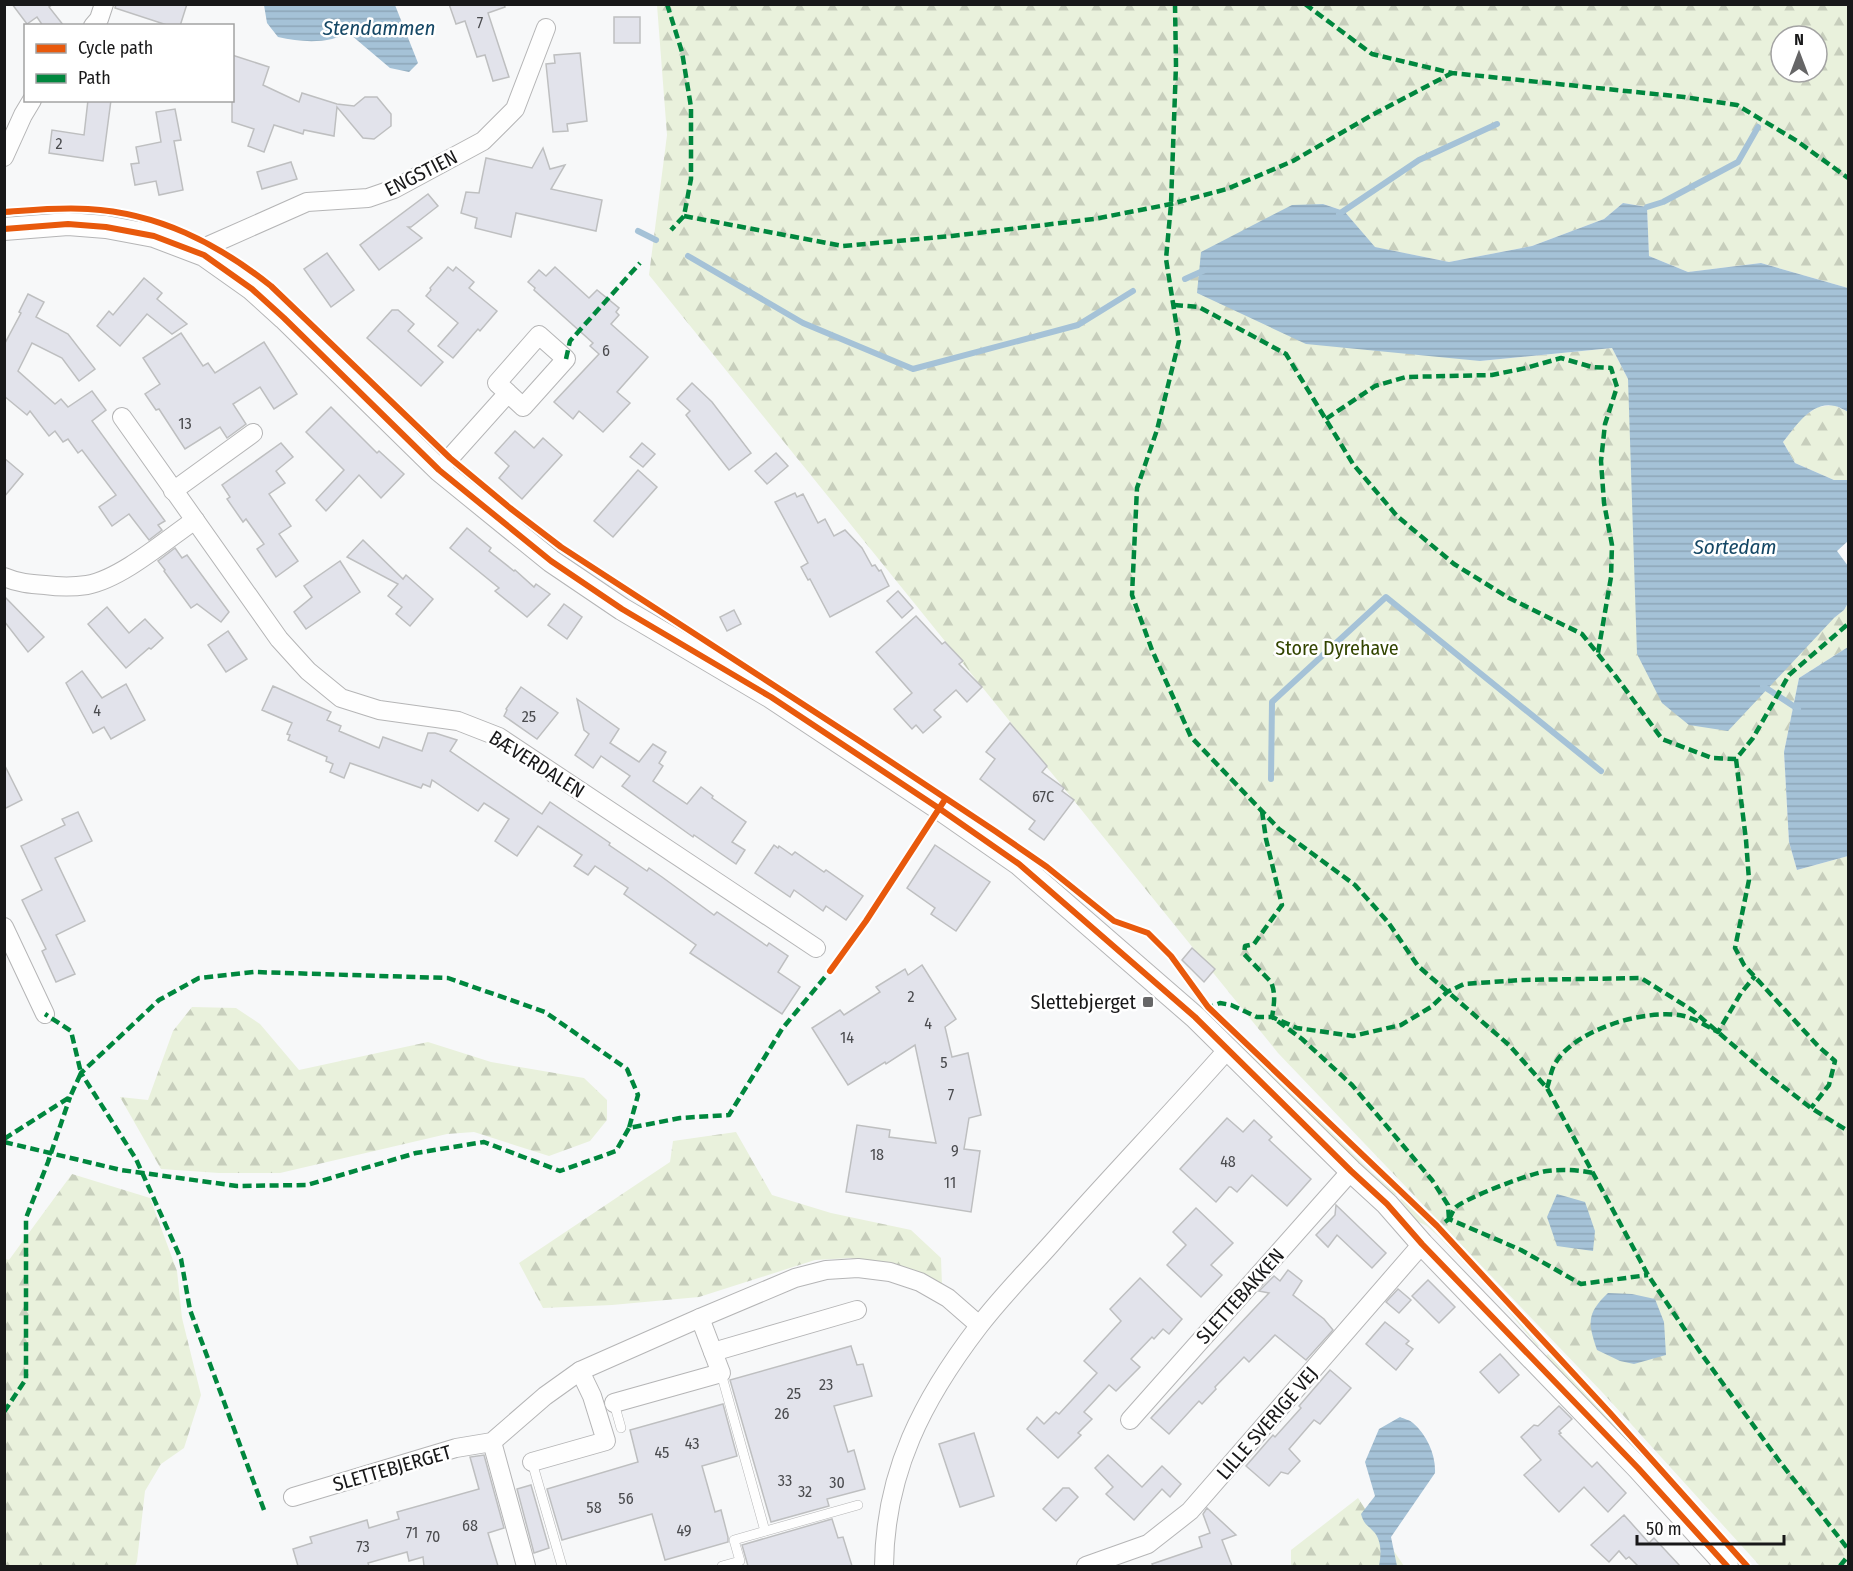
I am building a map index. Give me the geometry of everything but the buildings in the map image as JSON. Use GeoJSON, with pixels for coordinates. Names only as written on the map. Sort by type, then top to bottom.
{"type":"FeatureCollection","features":[{"type":"Feature","properties":{"kind":"street"},"geometry":{"type":"LineString","coordinates":[[95,24],[104,4]]}},
{"type":"Feature","properties":{"kind":"street","name":"ENGSTIEN"},"geometry":{"type":"LineString","coordinates":[[204,255],[210,244],[307,202],[368,198],[394,189],[483,141],[515,109],[546,28]]}},
{"type":"Feature","properties":{"kind":"street"},"geometry":{"type":"LineString","coordinates":[[4,157],[22,115],[31,102]]}},
{"type":"Feature","properties":{"kind":"street"},"geometry":{"type":"LineString","coordinates":[[4,229],[68,224],[106,227],[154,236],[204,255],[252,289],[439,470],[551,561],[622,609],[771,698],[1020,864],[1186,1009],[1387,1204],[1422,1244],[1638,1468],[1727,1566]]}},
{"type":"Feature","properties":{"kind":"street"},"geometry":{"type":"LineString","coordinates":[[439,470],[508,393]]}},
{"type":"Feature","properties":{"kind":"street","name":"BÆVERDALEN"},"geometry":{"type":"LineString","coordinates":[[122,417],[172,491],[279,639],[308,671],[341,698],[379,710],[458,721],[499,736],[816,948]]}},
{"type":"Feature","properties":{"kind":"street"},"geometry":{"type":"LineString","coordinates":[[172,491],[253,433]]}},
{"type":"Feature","properties":{"kind":"street"},"geometry":{"type":"LineString","coordinates":[[4,577],[17,583],[57,586],[88,585],[118,574],[195,520]]}},
{"type":"Feature","properties":{"kind":"street"},"geometry":{"type":"LineString","coordinates":[[4,927],[45,1014]]}},
{"type":"Feature","properties":{"kind":"street"},"geometry":{"type":"LineString","coordinates":[[884,1566],[890,1505],[900,1466],[915,1427],[937,1385],[979,1325],[1228,1049]]}},
{"type":"Feature","properties":{"kind":"street","name":"SLETTEBAKKEN"},"geometry":{"type":"LineString","coordinates":[[1130,1420],[1351,1171]]}},
{"type":"Feature","properties":{"kind":"street","name":"LILLE SVERIGE VEJ"},"geometry":{"type":"LineString","coordinates":[[1086,1566],[1148,1544],[1190,1511],[1422,1244]]}},
{"type":"Feature","properties":{"kind":"street"},"geometry":{"type":"LineString","coordinates":[[526,1566],[492,1443],[545,1396],[580,1371],[795,1278],[826,1270],[858,1268],[890,1272],[920,1282],[948,1298],[979,1325]]}},
{"type":"Feature","properties":{"kind":"street"},"geometry":{"type":"LineString","coordinates":[[713,1352],[857,1310]]}},
{"type":"Feature","properties":{"kind":"street"},"geometry":{"type":"LineString","coordinates":[[614,1403],[721,1373],[700,1318]]}},
{"type":"Feature","properties":{"kind":"street"},"geometry":{"type":"LineString","coordinates":[[532,1462],[606,1441],[592,1396],[580,1371]]}},
{"type":"Feature","properties":{"kind":"street","name":"SLETTEBJERGET"},"geometry":{"type":"LineString","coordinates":[[292,1497],[456,1448],[492,1443]]}},
{"type":"Feature","properties":{"kind":"lane"},"geometry":{"type":"LineString","coordinates":[[721,1373],[765,1531]]}},
{"type":"Feature","properties":{"kind":"lane"},"geometry":{"type":"LineString","coordinates":[[614,1403],[621,1428]]}},
{"type":"Feature","properties":{"kind":"lane"},"geometry":{"type":"LineString","coordinates":[[532,1462],[561,1566]]}},
{"type":"Feature","properties":{"kind":"lane"},"geometry":{"type":"LineString","coordinates":[[722,1566],[740,1562],[734,1540],[858,1505]]}},
{"type":"Feature","properties":{"kind":"green space","name":"Store Dyrehave"},"geometry":{"type":"Polygon","coordinates":[[[657,5],[1848,5],[1848,288],[1761,263],[1688,272],[1649,256],[1647,207],[1623,203],[1604,219],[1532,246],[1449,262],[1374,247],[1344,211],[1323,204],[1480,361],[1612,348],[1628,379],[1834,618],[1844,610],[1848,603],[1848,647],[1799,678],[1784,752],[1789,842],[1797,870],[1848,856],[1848,1566],[1760,1566],[1602,1392],[1278,1053],[649,275],[667,135],[657,5]]]}},
{"type":"Feature","properties":{"kind":"green space"},"geometry":{"type":"Polygon","coordinates":[[[1834,405],[1848,412],[1847,481],[1834,480],[1795,463],[1783,442],[1802,417],[1818,407],[1834,405]]]}},
{"type":"Feature","properties":{"kind":"green space"},"geometry":{"type":"Polygon","coordinates":[[[192,1007],[236,1008],[260,1024],[299,1070],[428,1042],[491,1062],[584,1078],[607,1100],[607,1120],[590,1141],[549,1156],[474,1132],[447,1134],[280,1173],[219,1173],[161,1169],[120,1097],[148,1100],[173,1031],[192,1007]]]}},
{"type":"Feature","properties":{"kind":"green space"},"geometry":{"type":"Polygon","coordinates":[[[1208,1009],[1371,1172],[1397,1194],[1395,1195],[1364,1169],[1205,1011],[1208,1009]]]}},
{"type":"Feature","properties":{"kind":"green space"},"geometry":{"type":"Polygon","coordinates":[[[736,1132],[772,1195],[831,1213],[911,1230],[941,1258],[942,1285],[850,1258],[815,1260],[699,1297],[612,1305],[543,1308],[519,1263],[670,1162],[673,1141],[736,1132]]]}},
{"type":"Feature","properties":{"kind":"green space"},"geometry":{"type":"Polygon","coordinates":[[[72,1174],[150,1198],[177,1271],[182,1318],[201,1395],[184,1448],[161,1464],[145,1491],[135,1566],[5,1566],[5,1259],[9,1260],[72,1174]]]}},
{"type":"Feature","properties":{"kind":"green space"},"geometry":{"type":"Polygon","coordinates":[[[1402,1198],[1501,1300],[1538,1347],[1495,1295],[1439,1237],[1427,1226],[1417,1221],[1400,1200],[1402,1198]]]}},
{"type":"Feature","properties":{"kind":"green space"},"geometry":{"type":"Polygon","coordinates":[[[1548,1354],[1698,1516],[1696,1517],[1546,1356],[1548,1354]]]}},
{"type":"Feature","properties":{"kind":"green space"},"geometry":{"type":"Polygon","coordinates":[[[1358,1498],[1404,1566],[1291,1566],[1291,1550],[1358,1498]]]}},
{"type":"Feature","properties":{"kind":"water","name":"Stendammen"},"geometry":{"type":"Polygon","coordinates":[[[264,5],[395,5],[418,63],[409,72],[390,68],[351,35],[312,41],[278,37],[267,23],[264,5]]]}},
{"type":"Feature","properties":{"kind":"water","name":"Sortedam"},"geometry":{"type":"Polygon","coordinates":[[[1623,203],[1647,207],[1649,256],[1688,272],[1761,263],[1848,288],[1848,412],[1835,406],[1819,407],[1805,416],[1783,442],[1795,463],[1834,480],[1848,480],[1848,541],[1837,551],[1848,566],[1848,603],[1844,610],[1728,731],[1689,725],[1662,703],[1637,654],[1628,379],[1612,348],[1480,361],[1306,344],[1197,293],[1201,252],[1292,205],[1323,204],[1344,211],[1375,247],[1449,262],[1532,246],[1604,219],[1623,203]]]}},
{"type":"Feature","properties":{"kind":"water"},"geometry":{"type":"Polygon","coordinates":[[[1848,647],[1848,856],[1797,870],[1789,842],[1784,752],[1799,678],[1848,647]]]}},
{"type":"Feature","properties":{"kind":"water"},"geometry":{"type":"Polygon","coordinates":[[[1557,1194],[1585,1202],[1595,1231],[1593,1251],[1557,1246],[1547,1217],[1557,1194]]]}},
{"type":"Feature","properties":{"kind":"water"},"geometry":{"type":"Polygon","coordinates":[[[1608,1293],[1632,1294],[1655,1299],[1664,1322],[1666,1355],[1634,1364],[1620,1361],[1597,1350],[1591,1326],[1592,1313],[1608,1293]]]}},
{"type":"Feature","properties":{"kind":"water"},"geometry":{"type":"Polygon","coordinates":[[[1400,1417],[1413,1423],[1426,1439],[1434,1459],[1435,1473],[1391,1537],[1397,1566],[1379,1566],[1379,1541],[1361,1514],[1375,1496],[1365,1462],[1379,1429],[1400,1417]]]}},
{"type":"Feature","properties":{"kind":"waterway"},"geometry":{"type":"LineString","coordinates":[[1339,214],[1419,160],[1497,124]]}},
{"type":"Feature","properties":{"kind":"waterway"},"geometry":{"type":"LineString","coordinates":[[1647,207],[1663,202],[1738,162],[1758,127]]}},
{"type":"Feature","properties":{"kind":"waterway"},"geometry":{"type":"LineString","coordinates":[[638,231],[656,240]]}},
{"type":"Feature","properties":{"kind":"waterway"},"geometry":{"type":"LineString","coordinates":[[688,256],[803,323],[913,369],[1078,325],[1133,291]]}},
{"type":"Feature","properties":{"kind":"waterway"},"geometry":{"type":"LineString","coordinates":[[1185,279],[1205,270]]}},
{"type":"Feature","properties":{"kind":"waterway"},"geometry":{"type":"LineString","coordinates":[[1271,779],[1272,702],[1386,597],[1601,771]]}},
{"type":"Feature","properties":{"kind":"waterway"},"geometry":{"type":"LineString","coordinates":[[1763,686],[1798,709]]}},
{"type":"Feature","properties":{"kind":"marked path"},"geometry":{"type":"LineString","coordinates":[[667,4],[682,52],[691,107],[691,179],[684,216],[671,230]]}},
{"type":"Feature","properties":{"kind":"marked path"},"geometry":{"type":"LineString","coordinates":[[1175,4],[1176,65],[1171,204],[1166,259],[1179,341],[1157,430],[1137,488],[1132,595],[1152,650],[1191,737],[1279,829],[1355,885],[1388,922],[1418,966],[1509,1045],[1547,1088],[1648,1275],[1700,1352],[1780,1462],[1848,1549]]}},
{"type":"Feature","properties":{"kind":"marked path"},"geometry":{"type":"LineString","coordinates":[[1305,4],[1372,54],[1452,73],[1684,97],[1737,105],[1797,141],[1848,178]]}},
{"type":"Feature","properties":{"kind":"marked path"},"geometry":{"type":"LineString","coordinates":[[684,216],[843,246],[1094,219],[1171,204],[1227,189],[1293,161],[1372,115],[1452,73]]}},
{"type":"Feature","properties":{"kind":"marked path"},"geometry":{"type":"LineString","coordinates":[[566,359],[570,341],[640,263]]}},
{"type":"Feature","properties":{"kind":"marked path"},"geometry":{"type":"LineString","coordinates":[[1174,305],[1199,307],[1286,354],[1353,464],[1397,516],[1454,564],[1509,598],[1582,634],[1662,739],[1712,758],[1736,759],[1753,738],[1789,675],[1848,624]]}},
{"type":"Feature","properties":{"kind":"marked path"},"geometry":{"type":"LineString","coordinates":[[1326,419],[1375,386],[1406,377],[1492,375],[1561,358],[1592,367],[1611,368],[1617,387],[1605,424],[1601,461],[1604,503],[1612,545],[1611,577],[1598,653]]}},
{"type":"Feature","properties":{"kind":"marked path"},"geometry":{"type":"LineString","coordinates":[[1736,759],[1749,880],[1735,948],[1744,965],[1818,1046],[1835,1061],[1829,1085],[1811,1108]]}},
{"type":"Feature","properties":{"kind":"marked path"},"geometry":{"type":"LineString","coordinates":[[1262,811],[1266,839],[1282,905],[1254,944],[1245,946],[1244,954],[1273,986],[1272,1017],[1302,1039],[1352,1085],[1432,1180],[1448,1205],[1449,1219]]}},
{"type":"Feature","properties":{"kind":"marked path"},"geometry":{"type":"LineString","coordinates":[[264,1510],[190,1310],[181,1259],[136,1159],[81,1073],[159,1000],[199,978],[254,972],[448,978],[545,1012],[627,1069],[638,1095],[629,1128],[680,1118],[729,1115],[782,1029],[830,971]]}},
{"type":"Feature","properties":{"kind":"marked path"},"geometry":{"type":"LineString","coordinates":[[1547,1088],[1554,1065],[1566,1050],[1579,1040],[1614,1024],[1633,1018],[1669,1014],[1688,1017],[1718,1032],[1741,993],[1755,976]]}},
{"type":"Feature","properties":{"kind":"marked path"},"geometry":{"type":"LineString","coordinates":[[1205,1009],[1220,1003],[1231,1005],[1257,1017],[1272,1017],[1297,1028],[1353,1036],[1401,1025],[1431,1007],[1447,992],[1464,984],[1521,980],[1641,978],[1692,1010],[1767,1074],[1811,1108],[1848,1131]]}},
{"type":"Feature","properties":{"kind":"marked path"},"geometry":{"type":"LineString","coordinates":[[4,1139],[70,1097],[81,1073],[71,1031],[45,1014]]}},
{"type":"Feature","properties":{"kind":"marked path"},"geometry":{"type":"LineString","coordinates":[[4,1412],[26,1379],[26,1218],[70,1097]]}},
{"type":"Feature","properties":{"kind":"marked path"},"geometry":{"type":"LineString","coordinates":[[4,1142],[121,1170],[237,1186],[307,1185],[416,1153],[484,1142],[560,1171],[616,1151],[629,1128]]}},
{"type":"Feature","properties":{"kind":"marked path"},"geometry":{"type":"LineString","coordinates":[[1449,1219],[1455,1208],[1463,1203],[1528,1176],[1559,1170],[1593,1173]]}},
{"type":"Feature","properties":{"kind":"marked path"},"geometry":{"type":"LineString","coordinates":[[1445,1222],[1449,1219],[1521,1250],[1581,1284],[1648,1275]]}},
{"type":"Feature","properties":{"kind":"marked path"},"geometry":{"type":"LineString","coordinates":[[1840,1566],[1848,1556]]}},
{"type":"Feature","properties":{"kind":"cycle path"},"geometry":{"type":"LineString","coordinates":[[4,212],[67,208],[114,212],[139,217],[186,233],[229,256],[271,286],[450,458],[561,547],[995,831],[1047,867],[1114,921],[1148,933],[1171,956],[1208,1007],[1437,1226],[1610,1413],[1747,1566]]}},
{"type":"Feature","properties":{"kind":"cycle path"},"geometry":{"type":"LineString","coordinates":[[4,229],[68,224],[106,227],[154,236],[204,255],[252,289],[439,470],[551,561],[622,609],[771,697],[1019,864],[1195,1017],[1387,1204],[1422,1244],[1638,1468],[1727,1566]]}},
{"type":"Feature","properties":{"kind":"cycle path"},"geometry":{"type":"LineString","coordinates":[[830,971],[866,921],[944,801]]}},
{"type":"Feature","properties":{"kind":"place","name":"Slettebjerget"},"geometry":{"type":"Point","coordinates":[1148,1002]}}]}
